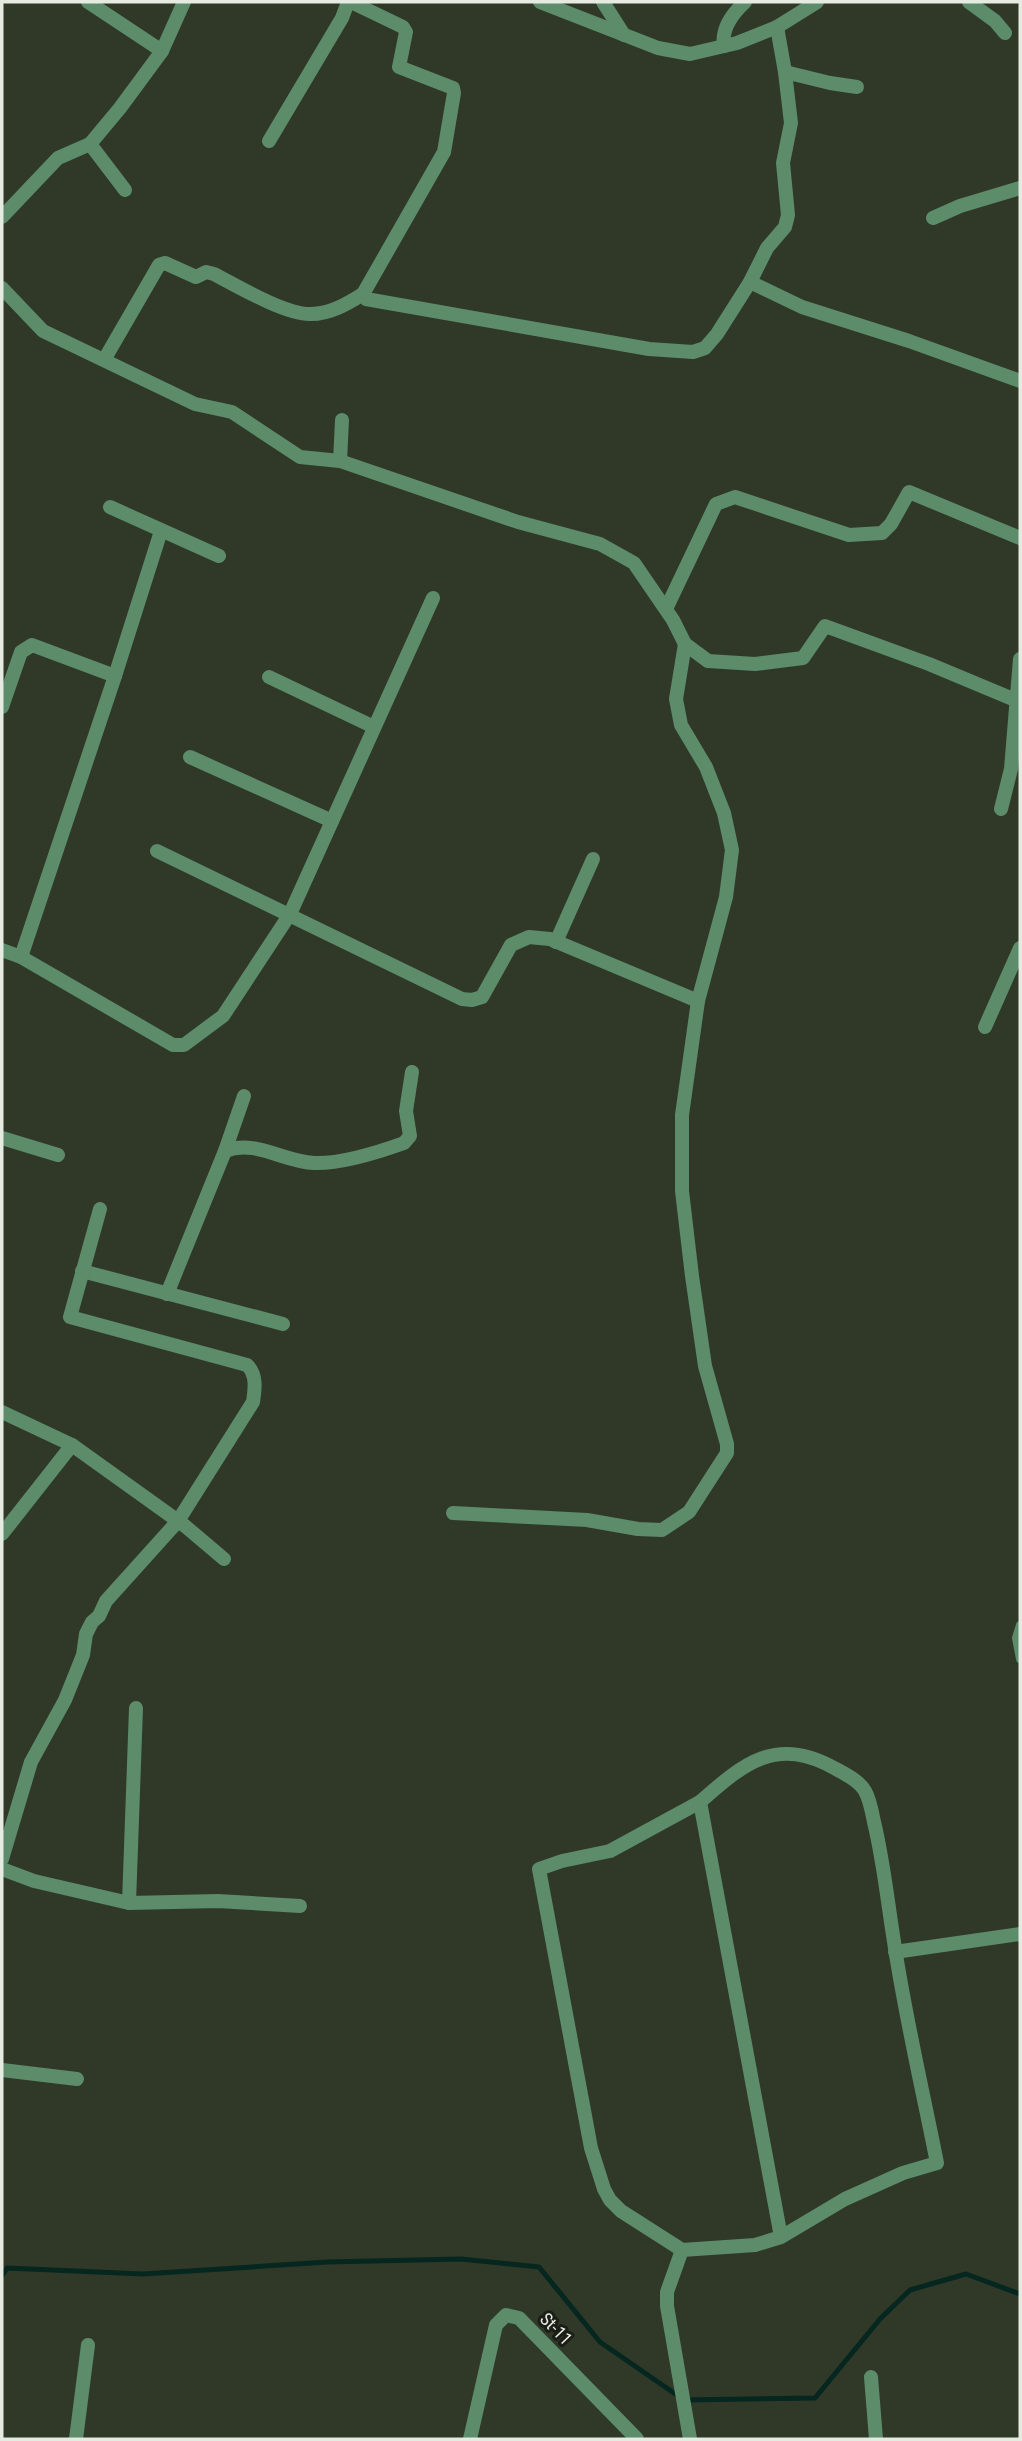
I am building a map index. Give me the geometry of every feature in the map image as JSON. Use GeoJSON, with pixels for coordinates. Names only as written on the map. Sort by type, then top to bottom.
{"type":"FeatureCollection","features":[{"type":"Feature","properties":{"kind":"street"},"geometry":{"type":"LineString","coordinates":[[88,2],[162,51]]}},
{"type":"Feature","properties":{"kind":"street"},"geometry":{"type":"LineString","coordinates":[[2,217],[58,158],[90,144],[162,51],[184,2]]}},
{"type":"Feature","properties":{"kind":"street"},"geometry":{"type":"LineString","coordinates":[[104,359],[159,265],[165,264],[196,276],[206,272],[214,274],[302,313],[313,314],[340,308],[363,294],[444,152],[453,88],[399,67],[406,32],[403,27],[350,2],[270,141]]}},
{"type":"Feature","properties":{"kind":"street"},"geometry":{"type":"LineString","coordinates":[[540,2],[658,48],[690,54],[724,46],[777,27],[817,2]]}},
{"type":"Feature","properties":{"kind":"street"},"geometry":{"type":"LineString","coordinates":[[603,2],[624,35]]}},
{"type":"Feature","properties":{"kind":"street"},"geometry":{"type":"LineString","coordinates":[[724,46],[724,31],[736,10],[746,2]]}},
{"type":"Feature","properties":{"kind":"street"},"geometry":{"type":"LineString","coordinates":[[969,2],[995,21],[1005,33]]}},
{"type":"Feature","properties":{"kind":"street"},"geometry":{"type":"LineString","coordinates":[[363,294],[366,299],[649,349],[693,352],[705,348],[750,282],[767,248],[785,227],[788,215],[783,163],[791,123],[777,27]]}},
{"type":"Feature","properties":{"kind":"street"},"geometry":{"type":"LineString","coordinates":[[785,72],[857,87]]}},
{"type":"Feature","properties":{"kind":"street"},"geometry":{"type":"LineString","coordinates":[[90,144],[125,190]]}},
{"type":"Feature","properties":{"kind":"street"},"geometry":{"type":"LineString","coordinates":[[933,218],[960,206],[1020,188]]}},
{"type":"Feature","properties":{"kind":"street"},"geometry":{"type":"LineString","coordinates":[[750,282],[802,307],[909,341],[1020,381]]}},
{"type":"Feature","properties":{"kind":"street"},"geometry":{"type":"LineString","coordinates":[[2,288],[43,331],[195,404],[232,412],[300,457],[340,461],[518,522],[600,544],[634,563],[666,609],[685,644],[708,661],[755,664],[803,658],[825,626],[929,664],[1018,701]]}},
{"type":"Feature","properties":{"kind":"street"},"geometry":{"type":"LineString","coordinates":[[340,461],[342,419]]}},
{"type":"Feature","properties":{"kind":"street"},"geometry":{"type":"LineString","coordinates":[[666,609],[716,503],[735,497],[849,536],[882,533],[891,524],[909,492],[1020,538]]}},
{"type":"Feature","properties":{"kind":"street"},"geometry":{"type":"LineString","coordinates":[[110,507],[219,556]]}},
{"type":"Feature","properties":{"kind":"street"},"geometry":{"type":"LineString","coordinates":[[20,957],[116,676],[161,531]]}},
{"type":"Feature","properties":{"kind":"street"},"geometry":{"type":"LineString","coordinates":[[2,950],[20,957],[173,1045],[184,1045],[223,1016],[290,914],[433,598]]}},
{"type":"Feature","properties":{"kind":"street"},"geometry":{"type":"LineString","coordinates":[[453,1513],[587,1520],[638,1529],[662,1530],[689,1512],[727,1453],[727,1444],[705,1366],[682,1191],[682,1115],[698,1001],[726,897],[732,849],[724,813],[706,767],[681,725],[676,699],[685,644]]}},
{"type":"Feature","properties":{"kind":"street"},"geometry":{"type":"LineString","coordinates":[[2,707],[5,683],[21,652],[32,645],[116,676]]}},
{"type":"Feature","properties":{"kind":"street"},"geometry":{"type":"LineString","coordinates":[[1001,809],[1011,769],[1020,659]]}},
{"type":"Feature","properties":{"kind":"street"},"geometry":{"type":"LineString","coordinates":[[270,677],[374,727]]}},
{"type":"Feature","properties":{"kind":"street"},"geometry":{"type":"LineString","coordinates":[[190,757],[332,821]]}},
{"type":"Feature","properties":{"kind":"street"},"geometry":{"type":"LineString","coordinates":[[157,851],[462,999],[482,997],[511,945],[529,937],[555,942],[698,1001]]}},
{"type":"Feature","properties":{"kind":"street"},"geometry":{"type":"LineString","coordinates":[[555,942],[593,859]]}},
{"type":"Feature","properties":{"kind":"street"},"geometry":{"type":"LineString","coordinates":[[985,1027],[1020,948]]}},
{"type":"Feature","properties":{"kind":"street"},"geometry":{"type":"LineString","coordinates":[[225,1151],[236,1146],[251,1147],[298,1161],[316,1163],[334,1162],[404,1143],[410,1136],[406,1111],[412,1072]]}},
{"type":"Feature","properties":{"kind":"street"},"geometry":{"type":"LineString","coordinates":[[167,1294],[225,1151],[244,1096]]}},
{"type":"Feature","properties":{"kind":"street"},"geometry":{"type":"LineString","coordinates":[[2,1138],[58,1155]]}},
{"type":"Feature","properties":{"kind":"street"},"geometry":{"type":"LineString","coordinates":[[2,1859],[31,1762],[65,1700],[83,1655],[86,1633],[92,1622],[99,1616],[106,1601],[178,1521],[253,1402],[255,1388],[252,1369],[247,1365],[70,1317],[100,1209]]}},
{"type":"Feature","properties":{"kind":"street"},"geometry":{"type":"LineString","coordinates":[[82,1271],[283,1324]]}},
{"type":"Feature","properties":{"kind":"street"},"geometry":{"type":"LineString","coordinates":[[2,1412],[72,1445],[178,1521],[224,1559]]}},
{"type":"Feature","properties":{"kind":"street"},"geometry":{"type":"LineString","coordinates":[[2,1534],[72,1445]]}},
{"type":"Feature","properties":{"kind":"street"},"geometry":{"type":"LineString","coordinates":[[130,1903],[136,1708]]}},
{"type":"Feature","properties":{"kind":"street"},"geometry":{"type":"LineString","coordinates":[[780,1754],[811,1758],[825,1762],[861,1785],[867,1794],[879,1843],[895,1952],[937,2163],[903,2173],[845,2199],[781,2237],[755,2245],[682,2250],[621,2211],[604,2189],[592,2148],[539,1869],[562,1861],[610,1851],[700,1802],[741,1767],[764,1757],[780,1754]]}},
{"type":"Feature","properties":{"kind":"street"},"geometry":{"type":"LineString","coordinates":[[700,1802],[781,2237]]}},
{"type":"Feature","properties":{"kind":"street"},"geometry":{"type":"LineString","coordinates":[[2,1869],[34,1881],[130,1903],[218,1901],[300,1906]]}},
{"type":"Feature","properties":{"kind":"street"},"geometry":{"type":"LineString","coordinates":[[895,1952],[1020,1934]]}},
{"type":"Feature","properties":{"kind":"street"},"geometry":{"type":"LineString","coordinates":[[2,2070],[76,2079]]}},
{"type":"Feature","properties":{"kind":"street"},"geometry":{"type":"LineString","coordinates":[[682,2250],[667,2299],[690,2439]]}},
{"type":"Feature","properties":{"kind":"street","name":"St-11"},"geometry":{"type":"LineString","coordinates":[[470,2439],[496,2325],[506,2315],[519,2318],[635,2439]]}},
{"type":"Feature","properties":{"kind":"street"},"geometry":{"type":"LineString","coordinates":[[76,2439],[88,2345]]}},
{"type":"Feature","properties":{"kind":"street"},"geometry":{"type":"LineString","coordinates":[[871,2376],[876,2439]]}},
{"type":"Feature","properties":{"kind":"lane"},"geometry":{"type":"LineString","coordinates":[[1020,1625],[1016,1638],[1020,1659]]}},
{"type":"Feature","properties":{"kind":"waterway"},"geometry":{"type":"LineString","coordinates":[[2,2276],[7,2268],[143,2274],[327,2262],[461,2259],[539,2267],[600,2342],[684,2400],[815,2398],[880,2319],[910,2290],[966,2274],[1020,2294]]}}]}
